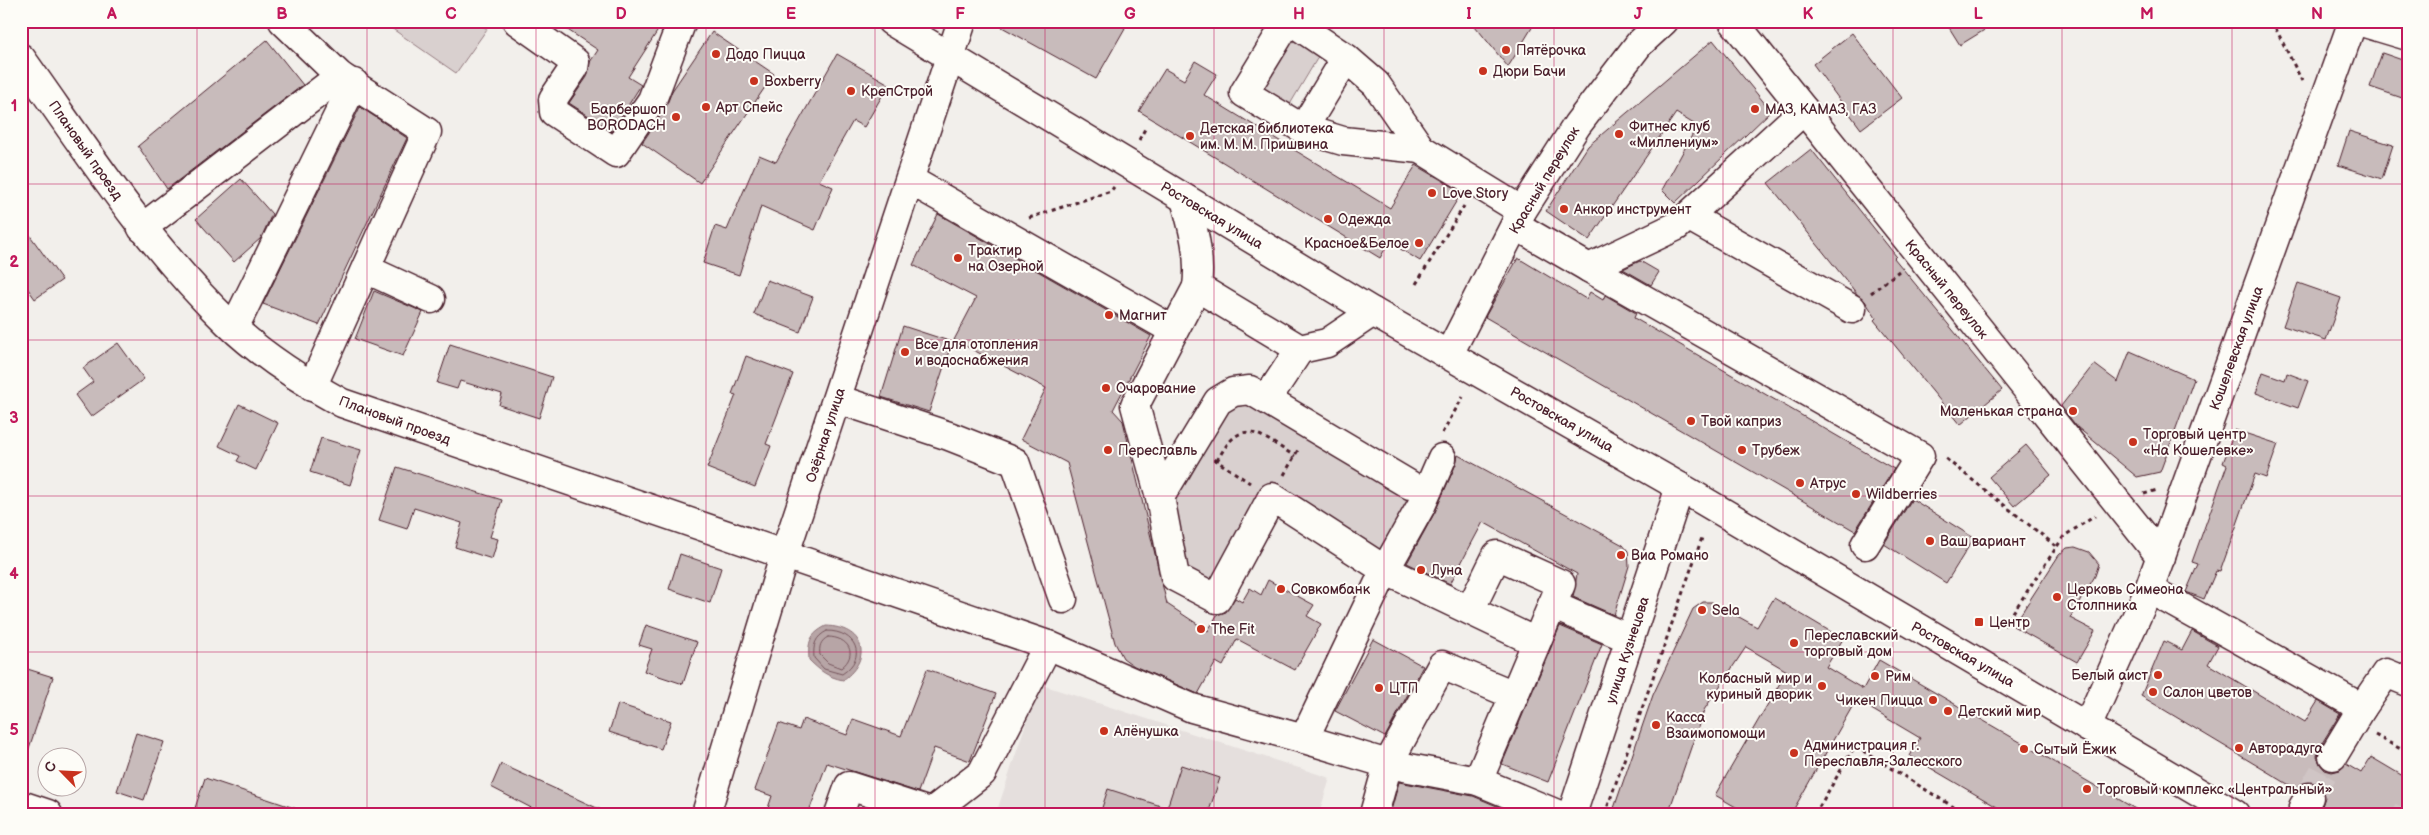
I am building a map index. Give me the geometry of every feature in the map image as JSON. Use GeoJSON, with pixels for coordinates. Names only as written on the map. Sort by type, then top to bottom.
{"type":"FeatureCollection","features":[{"type":"Feature","properties":{"kind":"street"},"geometry":{"type":"LineString","coordinates":[[283,21],[347,79],[427,132],[312,387]]}},
{"type":"Feature","properties":{"kind":"street"},"geometry":{"type":"LineString","coordinates":[[517,21],[575,62],[574,68],[553,99],[554,112],[616,153],[652,100],[682,21]]}},
{"type":"Feature","properties":{"kind":"street","name":"Ростовская улица"},"geometry":{"type":"LineString","coordinates":[[891,21],[1373,312],[1680,487],[2235,814]]}},
{"type":"Feature","properties":{"kind":"street","name":"Озёрная улица"},"geometry":{"type":"LineString","coordinates":[[706,814],[785,554],[962,21]]}},
{"type":"Feature","properties":{"kind":"street"},"geometry":{"type":"LineString","coordinates":[[1420,149],[1343,141],[1303,129],[1244,92],[1290,21],[1346,58],[1376,84],[1420,149],[1477,184],[1518,218],[1588,268],[1920,456],[1865,545]]}},
{"type":"Feature","properties":{"kind":"street","name":"Красный переулок"},"geometry":{"type":"LineString","coordinates":[[1449,354],[1518,218],[1577,126],[1639,44],[1664,21]]}},
{"type":"Feature","properties":{"kind":"street","name":"Красный переулок"},"geometry":{"type":"LineString","coordinates":[[1733,21],[2161,557]]}},
{"type":"Feature","properties":{"kind":"street","name":"Кошелевская улица"},"geometry":{"type":"LineString","coordinates":[[2087,727],[2149,589],[2353,21]]}},
{"type":"Feature","properties":{"kind":"street"},"geometry":{"type":"LineString","coordinates":[[2358,21],[2408,36]]}},
{"type":"Feature","properties":{"kind":"street","name":"Плановый проезд"},"geometry":{"type":"LineString","coordinates":[[21,58],[142,228],[234,328],[299,380],[342,403],[1048,645],[1192,708],[1304,738],[1388,764],[1478,781],[1557,814]]}},
{"type":"Feature","properties":{"kind":"street"},"geometry":{"type":"LineString","coordinates":[[1303,129],[1346,58]]}},
{"type":"Feature","properties":{"kind":"street"},"geometry":{"type":"LineString","coordinates":[[142,228],[347,79]]}},
{"type":"Feature","properties":{"kind":"street"},"geometry":{"type":"LineString","coordinates":[[234,328],[347,79]]}},
{"type":"Feature","properties":{"kind":"street"},"geometry":{"type":"LineString","coordinates":[[1588,268],[1677,226],[1804,110]]}},
{"type":"Feature","properties":{"kind":"street"},"geometry":{"type":"LineString","coordinates":[[910,180],[1173,330]]}},
{"type":"Feature","properties":{"kind":"street"},"geometry":{"type":"LineString","coordinates":[[1185,199],[1196,239],[1199,269],[1197,287],[1135,405],[1160,496],[1176,577],[1217,599],[1272,497],[1385,570],[1536,642]]}},
{"type":"Feature","properties":{"kind":"street"},"geometry":{"type":"LineString","coordinates":[[1688,216],[1852,309]]}},
{"type":"Feature","properties":{"kind":"street"},"geometry":{"type":"LineString","coordinates":[[366,269],[431,299]]}},
{"type":"Feature","properties":{"kind":"street"},"geometry":{"type":"LineString","coordinates":[[1197,287],[1300,349],[1327,343],[1373,312]]}},
{"type":"Feature","properties":{"kind":"street"},"geometry":{"type":"LineString","coordinates":[[1267,399],[1300,349]]}},
{"type":"Feature","properties":{"kind":"street"},"geometry":{"type":"LineString","coordinates":[[1160,496],[1218,401],[1233,392],[1250,390],[1410,485]]}},
{"type":"Feature","properties":{"kind":"street"},"geometry":{"type":"LineString","coordinates":[[837,399],[949,436],[1015,462],[1063,599]]}},
{"type":"Feature","properties":{"kind":"street"},"geometry":{"type":"LineString","coordinates":[[1304,738],[1385,570],[1421,506],[1442,458]]}},
{"type":"Feature","properties":{"kind":"street","name":"улица Кузнецова"},"geometry":{"type":"LineString","coordinates":[[1572,814],[1680,487]]}},
{"type":"Feature","properties":{"kind":"street"},"geometry":{"type":"LineString","coordinates":[[1470,610],[1497,555],[1561,584],[1478,781]]}},
{"type":"Feature","properties":{"kind":"street"},"geometry":{"type":"LineString","coordinates":[[2149,589],[2357,715]]}},
{"type":"Feature","properties":{"kind":"street"},"geometry":{"type":"LineString","coordinates":[[1552,605],[1630,639]]}},
{"type":"Feature","properties":{"kind":"street"},"geometry":{"type":"LineString","coordinates":[[839,814],[849,786],[929,813],[982,773],[1048,645]]}},
{"type":"Feature","properties":{"kind":"street"},"geometry":{"type":"LineString","coordinates":[[1374,814],[1388,764],[1442,665],[1514,695]]}},
{"type":"Feature","properties":{"kind":"street"},"geometry":{"type":"LineString","coordinates":[[2333,756],[2357,715],[2386,673],[2408,682]]}},
{"type":"Feature","properties":{"kind":"street"},"geometry":{"type":"LineString","coordinates":[[21,805],[48,814]]}},
{"type":"Feature","properties":{"kind":"path"},"geometry":{"type":"LineString","coordinates":[[2272,21],[2319,115]]}},
{"type":"Feature","properties":{"kind":"path"},"geometry":{"type":"LineString","coordinates":[[1416,284],[1477,184]]}},
{"type":"Feature","properties":{"kind":"path"},"geometry":{"type":"LineString","coordinates":[[996,229],[1111,191]]}},
{"type":"Feature","properties":{"kind":"path"},"geometry":{"type":"LineString","coordinates":[[1852,309],[1919,254]]}},
{"type":"Feature","properties":{"kind":"path"},"geometry":{"type":"LineString","coordinates":[[1217,461],[1229,440],[1245,432],[1259,436],[1295,456]]}},
{"type":"Feature","properties":{"kind":"path"},"geometry":{"type":"LineString","coordinates":[[1191,444],[1272,497]]}},
{"type":"Feature","properties":{"kind":"path"},"geometry":{"type":"LineString","coordinates":[[1920,456],[1938,453],[2057,547]]}},
{"type":"Feature","properties":{"kind":"path"},"geometry":{"type":"LineString","coordinates":[[2004,626],[2064,536],[2117,502],[2188,480]]}},
{"type":"Feature","properties":{"kind":"path"},"geometry":{"type":"LineString","coordinates":[[1605,814],[1703,535]]}},
{"type":"Feature","properties":{"kind":"path"},"geometry":{"type":"LineString","coordinates":[[2357,715],[2408,753]]}},
{"type":"Feature","properties":{"kind":"path"},"geometry":{"type":"LineString","coordinates":[[1815,814],[1855,746],[1965,814]]}},
{"type":"Feature","properties":{"kind":"shaded area"},"geometry":{"type":"Polygon","coordinates":[[[385,21],[475,21],[487,29],[456,73],[384,23],[385,21]]]}},
{"type":"Feature","properties":{"kind":"shaded area"},"geometry":{"type":"Polygon","coordinates":[[[1289,32],[1321,52],[1289,106],[1256,87],[1289,32]]]}},
{"type":"Feature","properties":{"kind":"shaded area"},"geometry":{"type":"Polygon","coordinates":[[[1239,399],[1421,506],[1385,569],[1272,497],[1216,598],[1176,577],[1171,480],[1189,479],[1227,410],[1239,399]]]}},
{"type":"Feature","properties":{"kind":"shaded area","name":"Алёнушка"},"geometry":{"type":"Polygon","coordinates":[[[1039,684],[1330,778],[1319,814],[996,814],[1039,684]]]}},
{"type":"Feature","properties":{"kind":"water"},"geometry":{"type":"Polygon","coordinates":[[[826,626],[849,632],[856,637],[860,645],[859,662],[843,680],[824,673],[809,660],[809,644],[813,636],[826,626]]]}},
{"type":"Feature","properties":{"kind":"building"},"geometry":{"type":"Polygon","coordinates":[[[554,21],[664,21],[628,77],[641,85],[612,131],[569,103],[587,77],[590,62],[598,50],[554,21]]]}},
{"type":"Feature","properties":{"kind":"building"},"geometry":{"type":"Polygon","coordinates":[[[991,21],[1114,21],[1125,28],[1096,79],[991,21]]]}},
{"type":"Feature","properties":{"kind":"building","name":"Пятёрочка"},"geometry":{"type":"Polygon","coordinates":[[[1471,21],[1536,21],[1508,67],[1471,21]]]}},
{"type":"Feature","properties":{"kind":"building"},"geometry":{"type":"Polygon","coordinates":[[[1945,21],[1999,21],[1960,45],[1945,21]]]}},
{"type":"Feature","properties":{"kind":"building","name":"Арт Спейс"},"geometry":{"type":"Polygon","coordinates":[[[712,32],[774,74],[700,183],[642,143],[665,109],[672,91],[712,32]]]}},
{"type":"Feature","properties":{"kind":"building"},"geometry":{"type":"Polygon","coordinates":[[[1852,33],[1902,98],[1861,129],[1813,64],[1852,33]]]}},
{"type":"Feature","properties":{"kind":"building"},"geometry":{"type":"Polygon","coordinates":[[[267,40],[303,85],[167,189],[138,146],[267,40]]]}},
{"type":"Feature","properties":{"kind":"building"},"geometry":{"type":"Polygon","coordinates":[[[1713,40],[1771,111],[1675,203],[1662,190],[1697,126],[1676,113],[1589,240],[1546,211],[1588,146],[1713,40]]]}},
{"type":"Feature","properties":{"kind":"building"},"geometry":{"type":"Polygon","coordinates":[[[2382,53],[2408,62],[2408,100],[2370,87],[2382,53]]]}},
{"type":"Feature","properties":{"kind":"building"},"geometry":{"type":"Polygon","coordinates":[[[837,54],[889,84],[864,127],[853,121],[819,181],[833,187],[815,230],[761,206],[739,275],[703,263],[715,226],[727,230],[759,155],[776,162],[837,54]]]}},
{"type":"Feature","properties":{"kind":"building"},"geometry":{"type":"Polygon","coordinates":[[[1195,61],[1217,74],[1204,95],[1390,208],[1416,165],[1462,192],[1420,261],[1389,242],[1380,258],[1139,111],[1165,69],[1184,80],[1195,61]]]}},
{"type":"Feature","properties":{"kind":"building"},"geometry":{"type":"Polygon","coordinates":[[[360,107],[407,138],[319,325],[263,304],[360,107]]]}},
{"type":"Feature","properties":{"kind":"building"},"geometry":{"type":"Polygon","coordinates":[[[2349,131],[2393,145],[2382,179],[2338,165],[2349,131]]]}},
{"type":"Feature","properties":{"kind":"building"},"geometry":{"type":"Polygon","coordinates":[[[1811,149],[1896,256],[1894,258],[2002,390],[1960,425],[1874,320],[1876,318],[1865,301],[1857,294],[1768,183],[1811,149]]]}},
{"type":"Feature","properties":{"kind":"building"},"geometry":{"type":"Polygon","coordinates":[[[241,179],[272,214],[261,238],[234,262],[196,219],[241,179]]]}},
{"type":"Feature","properties":{"kind":"building"},"geometry":{"type":"Polygon","coordinates":[[[938,214],[1151,336],[1113,410],[1123,421],[1167,604],[1208,631],[1217,615],[1226,612],[1235,598],[1242,602],[1250,588],[1261,595],[1268,580],[1314,605],[1307,616],[1321,624],[1295,670],[1237,639],[1223,666],[1216,662],[1198,694],[1134,666],[1123,658],[1115,643],[1067,463],[1021,439],[1046,388],[954,340],[976,298],[913,265],[938,214]]]}},
{"type":"Feature","properties":{"kind":"building"},"geometry":{"type":"Polygon","coordinates":[[[21,223],[62,280],[35,299],[21,279],[21,223]]]}},
{"type":"Feature","properties":{"kind":"building"},"geometry":{"type":"Polygon","coordinates":[[[1518,258],[1586,299],[1590,292],[1603,300],[1605,295],[1636,313],[1634,318],[1894,469],[1855,531],[1485,317],[1518,258]]]}},
{"type":"Feature","properties":{"kind":"building"},"geometry":{"type":"Polygon","coordinates":[[[1640,261],[1659,272],[1651,285],[1623,269],[1640,261]]]}},
{"type":"Feature","properties":{"kind":"building"},"geometry":{"type":"Polygon","coordinates":[[[767,280],[813,297],[800,332],[754,314],[767,280]]]}},
{"type":"Feature","properties":{"kind":"building"},"geometry":{"type":"Polygon","coordinates":[[[2298,283],[2341,298],[2326,340],[2283,326],[2298,283]]]}},
{"type":"Feature","properties":{"kind":"building"},"geometry":{"type":"Polygon","coordinates":[[[374,291],[423,312],[403,356],[355,339],[374,291]]]}},
{"type":"Feature","properties":{"kind":"building"},"geometry":{"type":"Polygon","coordinates":[[[903,326],[952,342],[929,412],[881,397],[903,326]]]}},
{"type":"Feature","properties":{"kind":"building"},"geometry":{"type":"Polygon","coordinates":[[[118,343],[144,379],[91,417],[75,395],[93,382],[83,368],[118,343]]]}},
{"type":"Feature","properties":{"kind":"building"},"geometry":{"type":"Polygon","coordinates":[[[450,344],[552,377],[539,418],[499,405],[502,394],[460,381],[457,389],[437,383],[450,344]]]}},
{"type":"Feature","properties":{"kind":"building","name":"Торговый центр «На Кошелевке»"},"geometry":{"type":"Polygon","coordinates":[[[2130,351],[2194,379],[2160,472],[2137,477],[2077,427],[2061,406],[2094,364],[2118,382],[2130,351]]]}},
{"type":"Feature","properties":{"kind":"building"},"geometry":{"type":"Polygon","coordinates":[[[746,356],[793,374],[766,444],[771,446],[755,487],[707,468],[736,395],[732,394],[746,356]]]}},
{"type":"Feature","properties":{"kind":"building"},"geometry":{"type":"Polygon","coordinates":[[[2263,372],[2285,380],[2287,373],[2308,381],[2298,408],[2256,393],[2263,372]]]}},
{"type":"Feature","properties":{"kind":"building"},"geometry":{"type":"Polygon","coordinates":[[[239,404],[278,423],[256,470],[237,461],[240,456],[219,446],[239,404]]]}},
{"type":"Feature","properties":{"kind":"building"},"geometry":{"type":"Polygon","coordinates":[[[2235,430],[2278,444],[2266,478],[2255,474],[2220,572],[2216,571],[2204,599],[2186,592],[2198,564],[2192,562],[2227,465],[2223,463],[2235,430]]]}},
{"type":"Feature","properties":{"kind":"building"},"geometry":{"type":"Polygon","coordinates":[[[321,438],[361,450],[350,485],[310,472],[321,438]]]}},
{"type":"Feature","properties":{"kind":"building"},"geometry":{"type":"Polygon","coordinates":[[[2026,445],[2051,475],[2014,506],[1989,477],[2026,445]]]}},
{"type":"Feature","properties":{"kind":"building"},"geometry":{"type":"Polygon","coordinates":[[[1458,455],[1623,545],[1628,551],[1629,566],[1614,615],[1573,597],[1577,574],[1483,522],[1450,584],[1407,563],[1435,512],[1456,464],[1458,455]]]}},
{"type":"Feature","properties":{"kind":"building"},"geometry":{"type":"Polygon","coordinates":[[[397,467],[502,500],[490,537],[498,539],[492,559],[455,547],[462,523],[414,508],[407,529],[379,520],[397,467]]]}},
{"type":"Feature","properties":{"kind":"building","name":"Ваш вариант"},"geometry":{"type":"Polygon","coordinates":[[[1912,499],[1974,538],[1946,583],[1884,544],[1912,499]]]}},
{"type":"Feature","properties":{"kind":"building","name":"Церковь Симеона Столпника"},"geometry":{"type":"Polygon","coordinates":[[[2075,547],[2089,552],[2099,564],[2095,576],[2070,618],[2095,631],[2077,662],[2013,626],[2059,555],[2067,548],[2075,547]]]}},
{"type":"Feature","properties":{"kind":"building"},"geometry":{"type":"Polygon","coordinates":[[[680,554],[721,568],[710,603],[669,589],[680,554]]]}},
{"type":"Feature","properties":{"kind":"building"},"geometry":{"type":"Polygon","coordinates":[[[1774,598],[1843,639],[1826,667],[1863,689],[1879,660],[2144,814],[1993,814],[1997,807],[1910,756],[1920,738],[1856,700],[1791,814],[1748,814],[1715,795],[1787,671],[1746,647],[1704,710],[1668,814],[1612,814],[1653,695],[1693,609],[1703,602],[1712,602],[1757,627],[1774,598]]]}},
{"type":"Feature","properties":{"kind":"building"},"geometry":{"type":"Polygon","coordinates":[[[646,625],[697,642],[683,684],[644,671],[652,649],[639,645],[646,625]]]}},
{"type":"Feature","properties":{"kind":"building"},"geometry":{"type":"Polygon","coordinates":[[[1560,626],[1602,644],[1548,782],[1502,764],[1560,626]]]}},
{"type":"Feature","properties":{"kind":"building"},"geometry":{"type":"Polygon","coordinates":[[[2192,631],[2218,646],[2208,664],[2305,722],[2318,701],[2340,714],[2319,748],[2317,756],[2320,764],[2325,770],[2332,772],[2340,770],[2346,764],[2361,773],[2371,757],[2408,779],[2408,814],[2335,814],[2322,806],[2325,797],[2322,789],[2317,784],[2309,781],[2301,784],[2296,789],[2141,696],[2164,641],[2182,650],[2192,631]]]}},
{"type":"Feature","properties":{"kind":"building","name":"ЦТП"},"geometry":{"type":"Polygon","coordinates":[[[1373,639],[1423,666],[1385,737],[1335,711],[1373,639]]]}},
{"type":"Feature","properties":{"kind":"building"},"geometry":{"type":"Polygon","coordinates":[[[21,667],[53,677],[25,760],[21,759],[21,667]]]}},
{"type":"Feature","properties":{"kind":"building"},"geometry":{"type":"Polygon","coordinates":[[[927,669],[996,694],[970,761],[934,748],[918,792],[827,763],[808,814],[766,814],[772,796],[755,790],[779,723],[799,730],[803,719],[847,735],[853,719],[901,736],[927,669]]]}},
{"type":"Feature","properties":{"kind":"building"},"geometry":{"type":"Polygon","coordinates":[[[618,704],[671,721],[661,749],[609,732],[618,704]]]}},
{"type":"Feature","properties":{"kind":"building"},"geometry":{"type":"Polygon","coordinates":[[[136,733],[164,742],[144,800],[117,791],[136,733]]]}},
{"type":"Feature","properties":{"kind":"building"},"geometry":{"type":"Polygon","coordinates":[[[501,764],[610,814],[543,814],[491,787],[501,764]]]}},
{"type":"Feature","properties":{"kind":"building"},"geometry":{"type":"Polygon","coordinates":[[[1181,765],[1220,778],[1208,814],[1100,814],[1108,789],[1167,808],[1181,765]]]}},
{"type":"Feature","properties":{"kind":"building"},"geometry":{"type":"Polygon","coordinates":[[[205,778],[300,810],[299,814],[193,814],[205,778]]]}},
{"type":"Feature","properties":{"kind":"building"},"geometry":{"type":"Polygon","coordinates":[[[1399,782],[1473,796],[1516,814],[1390,814],[1399,782]]]}},
{"type":"Feature","properties":{"kind":"tunnel"},"geometry":{"type":"LineString","coordinates":[[2309,797],[2333,756]]}},
{"type":"Feature","properties":{"kind":"tunnel"},"geometry":{"type":"LineString","coordinates":[[2406,814],[2408,810]]}},
{"type":"Feature","properties":{"kind":"place","name":"Пятёрочка"},"geometry":{"type":"Point","coordinates":[1506,50]}},
{"type":"Feature","properties":{"kind":"place","name":"Додо Пицца"},"geometry":{"type":"Point","coordinates":[716,54]}},
{"type":"Feature","properties":{"kind":"place","name":"Дюри Бачи"},"geometry":{"type":"Point","coordinates":[1483,71]}},
{"type":"Feature","properties":{"kind":"place","name":"Boxberry"},"geometry":{"type":"Point","coordinates":[754,81]}},
{"type":"Feature","properties":{"kind":"place","name":"КрепСтрой"},"geometry":{"type":"Point","coordinates":[851,91]}},
{"type":"Feature","properties":{"kind":"place","name":"Арт Спейс"},"geometry":{"type":"Point","coordinates":[706,107]}},
{"type":"Feature","properties":{"kind":"place","name":"МАЗ, КАМАЗ, ГАЗ"},"geometry":{"type":"Point","coordinates":[1755,109]}},
{"type":"Feature","properties":{"kind":"place","name":"Барбершоп BORODACH"},"geometry":{"type":"Point","coordinates":[676,117]}},
{"type":"Feature","properties":{"kind":"place","name":"Фитнес клуб «Миллениум»"},"geometry":{"type":"Point","coordinates":[1619,134]}},
{"type":"Feature","properties":{"kind":"place","name":"Детская библиотека им. М. М. Пришвина"},"geometry":{"type":"Point","coordinates":[1190,136]}},
{"type":"Feature","properties":{"kind":"place","name":"Love Story"},"geometry":{"type":"Point","coordinates":[1432,193]}},
{"type":"Feature","properties":{"kind":"place","name":"Анкор инструмент"},"geometry":{"type":"Point","coordinates":[1564,209]}},
{"type":"Feature","properties":{"kind":"place","name":"Одежда"},"geometry":{"type":"Point","coordinates":[1328,219]}},
{"type":"Feature","properties":{"kind":"place","name":"Красное&Белое"},"geometry":{"type":"Point","coordinates":[1419,243]}},
{"type":"Feature","properties":{"kind":"place","name":"Трактир на Озерной"},"geometry":{"type":"Point","coordinates":[958,258]}},
{"type":"Feature","properties":{"kind":"place","name":"Магнит"},"geometry":{"type":"Point","coordinates":[1109,315]}},
{"type":"Feature","properties":{"kind":"place","name":"Все для отопления и водоснабжения"},"geometry":{"type":"Point","coordinates":[905,352]}},
{"type":"Feature","properties":{"kind":"place","name":"Очарование"},"geometry":{"type":"Point","coordinates":[1106,388]}},
{"type":"Feature","properties":{"kind":"place","name":"Маленькая страна"},"geometry":{"type":"Point","coordinates":[2073,411]}},
{"type":"Feature","properties":{"kind":"place","name":"Твой каприз"},"geometry":{"type":"Point","coordinates":[1691,421]}},
{"type":"Feature","properties":{"kind":"place","name":"Торговый центр «На Кошелевке»"},"geometry":{"type":"Point","coordinates":[2133,442]}},
{"type":"Feature","properties":{"kind":"place","name":"Переславль"},"geometry":{"type":"Point","coordinates":[1108,450]}},
{"type":"Feature","properties":{"kind":"place","name":"Трубеж"},"geometry":{"type":"Point","coordinates":[1742,450]}},
{"type":"Feature","properties":{"kind":"place","name":"Атрус"},"geometry":{"type":"Point","coordinates":[1800,483]}},
{"type":"Feature","properties":{"kind":"place","name":"Wildberries"},"geometry":{"type":"Point","coordinates":[1856,494]}},
{"type":"Feature","properties":{"kind":"place","name":"Ваш вариант"},"geometry":{"type":"Point","coordinates":[1930,541]}},
{"type":"Feature","properties":{"kind":"place","name":"Виа Романо"},"geometry":{"type":"Point","coordinates":[1621,555]}},
{"type":"Feature","properties":{"kind":"place","name":"Луна"},"geometry":{"type":"Point","coordinates":[1421,570]}},
{"type":"Feature","properties":{"kind":"place","name":"Совкомбанк"},"geometry":{"type":"Point","coordinates":[1281,589]}},
{"type":"Feature","properties":{"kind":"place","name":"Церковь Симеона Столпника"},"geometry":{"type":"Point","coordinates":[2057,597]}},
{"type":"Feature","properties":{"kind":"place","name":"Sela"},"geometry":{"type":"Point","coordinates":[1702,610]}},
{"type":"Feature","properties":{"kind":"place","name":"Центр"},"geometry":{"type":"Point","coordinates":[1979,622]}},
{"type":"Feature","properties":{"kind":"place","name":"The Fit"},"geometry":{"type":"Point","coordinates":[1201,629]}},
{"type":"Feature","properties":{"kind":"place","name":"Переславский торговый дом"},"geometry":{"type":"Point","coordinates":[1794,643]}},
{"type":"Feature","properties":{"kind":"place","name":"Белый аист"},"geometry":{"type":"Point","coordinates":[2158,675]}},
{"type":"Feature","properties":{"kind":"place","name":"Рим"},"geometry":{"type":"Point","coordinates":[1875,676]}},
{"type":"Feature","properties":{"kind":"place","name":"Колбасный мир и куриный дворик"},"geometry":{"type":"Point","coordinates":[1822,686]}},
{"type":"Feature","properties":{"kind":"place","name":"ЦТП"},"geometry":{"type":"Point","coordinates":[1379,688]}},
{"type":"Feature","properties":{"kind":"place","name":"Салон цветов"},"geometry":{"type":"Point","coordinates":[2153,692]}},
{"type":"Feature","properties":{"kind":"place","name":"Чикен Пицца"},"geometry":{"type":"Point","coordinates":[1933,700]}},
{"type":"Feature","properties":{"kind":"place","name":"Детский мир"},"geometry":{"type":"Point","coordinates":[1948,711]}},
{"type":"Feature","properties":{"kind":"place","name":"Касса Взаимопомощи"},"geometry":{"type":"Point","coordinates":[1656,725]}},
{"type":"Feature","properties":{"kind":"place","name":"Алёнушка"},"geometry":{"type":"Point","coordinates":[1104,731]}},
{"type":"Feature","properties":{"kind":"place","name":"Авторадуга"},"geometry":{"type":"Point","coordinates":[2239,748]}},
{"type":"Feature","properties":{"kind":"place","name":"Сытый Ёжик"},"geometry":{"type":"Point","coordinates":[2024,749]}},
{"type":"Feature","properties":{"kind":"place","name":"Администрация г. Переславля-Залесского"},"geometry":{"type":"Point","coordinates":[1794,753]}},
{"type":"Feature","properties":{"kind":"place","name":"Торговый комплекс «Центральный»"},"geometry":{"type":"Point","coordinates":[2087,789]}}]}
